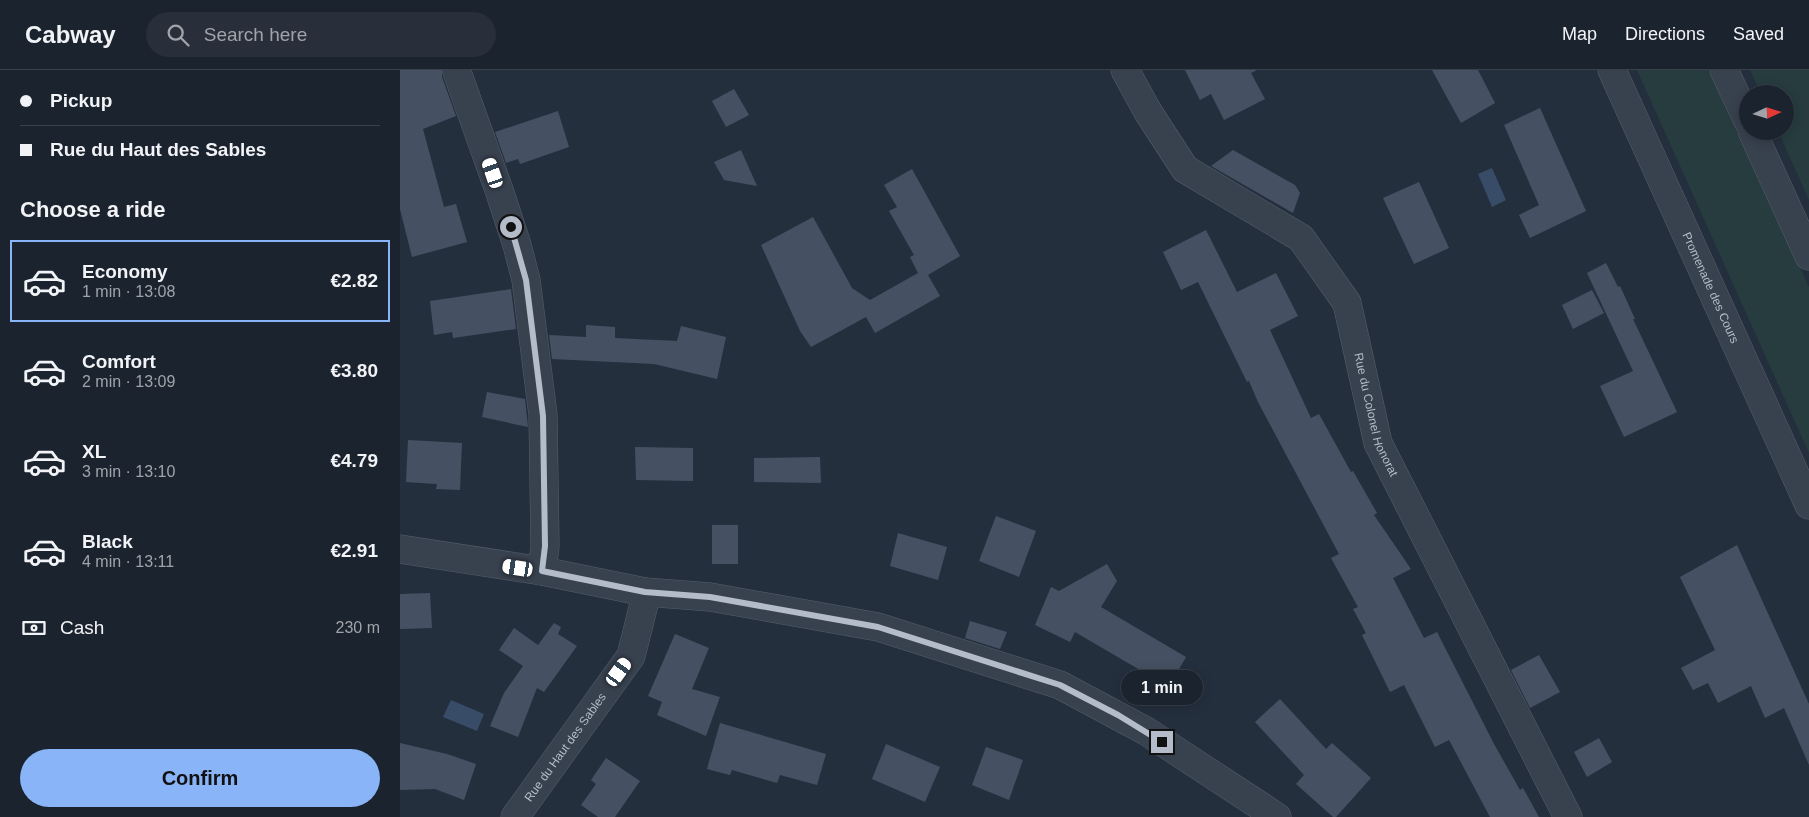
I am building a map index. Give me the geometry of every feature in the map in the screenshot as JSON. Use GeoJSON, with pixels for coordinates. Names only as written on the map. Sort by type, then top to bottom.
{"type":"FeatureCollection","features":[{"type":"Feature","properties":{"kind":"street","name":"Rue du Colonel Honorat"},"geometry":{"type":"LineString","coordinates":[[1125,70],[1148,112],[1185,170],[1301,238],[1346,304],[1378,443],[1568,817]]}},
{"type":"Feature","properties":{"kind":"street","name":"Promenade des Cours"},"geometry":{"type":"LineString","coordinates":[[1612,70],[1809,505]]}},
{"type":"Feature","properties":{"kind":"street"},"geometry":{"type":"LineString","coordinates":[[1724,70],[1739,102]]}},
{"type":"Feature","properties":{"kind":"street"},"geometry":{"type":"LineString","coordinates":[[458,72],[517,245],[526,280],[543,416],[545,546],[542,571]]}},
{"type":"Feature","properties":{"kind":"street"},"geometry":{"type":"LineString","coordinates":[[1756,140],[1809,256]]}},
{"type":"Feature","properties":{"kind":"street"},"geometry":{"type":"LineString","coordinates":[[400,549],[542,571],[645,592],[710,597],[878,627],[1060,685],[1146,731],[1276,817]]}},
{"type":"Feature","properties":{"kind":"street","name":"Rue du Haut des Sables"},"geometry":{"type":"LineString","coordinates":[[527,812],[631,656],[644,604],[645,592]]}},
{"type":"Feature","properties":{"kind":"green space"},"geometry":{"type":"Polygon","coordinates":[[[1637,70],[1708,70],[1809,287],[1809,453],[1637,70]]]}},
{"type":"Feature","properties":{"kind":"green space"},"geometry":{"type":"Polygon","coordinates":[[[1750,70],[1809,70],[1809,200],[1782,140],[1794,140],[1794,85],[1757,85],[1750,70]]]}},
{"type":"Feature","properties":{"kind":"water"},"geometry":{"type":"Polygon","coordinates":[[[1492,168],[1506,200],[1492,207],[1478,174],[1492,168]]]}},
{"type":"Feature","properties":{"kind":"water"},"geometry":{"type":"Polygon","coordinates":[[[451,700],[484,714],[477,731],[443,717],[451,700]]]}},
{"type":"Feature","properties":{"kind":"building"},"geometry":{"type":"Polygon","coordinates":[[[400,70],[442,70],[442,77],[456,116],[423,129],[444,207],[456,204],[467,242],[412,257],[400,209],[400,70]]]}},
{"type":"Feature","properties":{"kind":"building"},"geometry":{"type":"Polygon","coordinates":[[[1185,70],[1257,70],[1251,73],[1265,99],[1224,120],[1211,94],[1200,100],[1185,70]]]}},
{"type":"Feature","properties":{"kind":"building"},"geometry":{"type":"Polygon","coordinates":[[[1432,70],[1478,70],[1495,103],[1461,123],[1432,70]]]}},
{"type":"Feature","properties":{"kind":"building"},"geometry":{"type":"Polygon","coordinates":[[[734,89],[749,115],[726,127],[712,101],[734,89]]]}},
{"type":"Feature","properties":{"kind":"building"},"geometry":{"type":"Polygon","coordinates":[[[1540,108],[1586,211],[1530,238],[1519,215],[1539,205],[1504,125],[1540,108]]]}},
{"type":"Feature","properties":{"kind":"building"},"geometry":{"type":"Polygon","coordinates":[[[558,111],[569,147],[520,164],[518,159],[506,163],[495,132],[558,111]]]}},
{"type":"Feature","properties":{"kind":"building"},"geometry":{"type":"Polygon","coordinates":[[[741,150],[757,186],[724,180],[714,162],[741,150]]]}},
{"type":"Feature","properties":{"kind":"building"},"geometry":{"type":"Polygon","coordinates":[[[1233,150],[1295,185],[1300,193],[1293,213],[1211,166],[1233,150]]]}},
{"type":"Feature","properties":{"kind":"building"},"geometry":{"type":"Polygon","coordinates":[[[912,169],[960,256],[928,275],[940,296],[875,333],[866,317],[811,347],[800,331],[761,245],[813,217],[852,288],[870,300],[918,273],[910,257],[914,255],[889,211],[897,207],[884,185],[912,169]]]}},
{"type":"Feature","properties":{"kind":"building"},"geometry":{"type":"Polygon","coordinates":[[[1419,182],[1449,248],[1414,264],[1383,198],[1419,182]]]}},
{"type":"Feature","properties":{"kind":"building"},"geometry":{"type":"Polygon","coordinates":[[[1206,230],[1237,292],[1276,273],[1298,316],[1270,330],[1311,418],[1319,414],[1351,472],[1353,471],[1377,513],[1374,515],[1411,569],[1393,578],[1424,638],[1437,632],[1494,744],[1520,790],[1523,788],[1539,817],[1490,817],[1449,740],[1435,747],[1404,685],[1390,692],[1362,635],[1366,633],[1353,609],[1358,607],[1331,558],[1339,554],[1258,402],[1249,381],[1247,382],[1198,282],[1181,290],[1163,252],[1206,230]]]}},
{"type":"Feature","properties":{"kind":"building"},"geometry":{"type":"Polygon","coordinates":[[[1606,263],[1618,287],[1620,286],[1635,319],[1633,319],[1677,412],[1624,437],[1600,386],[1633,371],[1587,273],[1606,263]]]}},
{"type":"Feature","properties":{"kind":"building"},"geometry":{"type":"Polygon","coordinates":[[[511,289],[516,329],[453,338],[452,332],[434,335],[430,301],[511,289]]]}},
{"type":"Feature","properties":{"kind":"building"},"geometry":{"type":"Polygon","coordinates":[[[1592,290],[1604,313],[1573,329],[1562,305],[1592,290]]]}},
{"type":"Feature","properties":{"kind":"building"},"geometry":{"type":"Polygon","coordinates":[[[586,325],[615,327],[615,338],[677,341],[681,326],[726,337],[717,379],[654,364],[552,359],[549,335],[586,337],[586,325]]]}},
{"type":"Feature","properties":{"kind":"building"},"geometry":{"type":"Polygon","coordinates":[[[487,392],[525,399],[528,427],[482,417],[487,392]]]}},
{"type":"Feature","properties":{"kind":"building"},"geometry":{"type":"Polygon","coordinates":[[[408,440],[462,443],[460,490],[436,489],[437,484],[406,482],[408,440]]]}},
{"type":"Feature","properties":{"kind":"building"},"geometry":{"type":"Polygon","coordinates":[[[635,447],[693,448],[693,481],[636,480],[635,447]]]}},
{"type":"Feature","properties":{"kind":"building"},"geometry":{"type":"Polygon","coordinates":[[[820,457],[821,483],[754,482],[754,458],[820,457]]]}},
{"type":"Feature","properties":{"kind":"building"},"geometry":{"type":"Polygon","coordinates":[[[996,516],[1036,531],[1019,577],[979,561],[996,516]]]}},
{"type":"Feature","properties":{"kind":"building"},"geometry":{"type":"Polygon","coordinates":[[[712,525],[738,525],[738,564],[712,564],[712,525]]]}},
{"type":"Feature","properties":{"kind":"building"},"geometry":{"type":"Polygon","coordinates":[[[898,533],[947,547],[938,580],[890,566],[898,533]]]}},
{"type":"Feature","properties":{"kind":"building"},"geometry":{"type":"Polygon","coordinates":[[[1737,545],[1809,704],[1809,765],[1784,708],[1765,718],[1751,686],[1718,703],[1708,683],[1693,690],[1681,668],[1715,650],[1680,577],[1737,545]]]}},
{"type":"Feature","properties":{"kind":"building"},"geometry":{"type":"Polygon","coordinates":[[[1107,564],[1117,581],[1101,607],[1186,657],[1169,687],[1075,632],[1070,642],[1035,625],[1051,587],[1059,591],[1107,564]]]}},
{"type":"Feature","properties":{"kind":"building"},"geometry":{"type":"Polygon","coordinates":[[[430,593],[432,628],[400,629],[400,594],[430,593]]]}},
{"type":"Feature","properties":{"kind":"building"},"geometry":{"type":"Polygon","coordinates":[[[970,621],[1007,632],[1000,649],[965,638],[970,621]]]}},
{"type":"Feature","properties":{"kind":"building"},"geometry":{"type":"Polygon","coordinates":[[[554,623],[561,627],[558,634],[577,646],[544,692],[537,688],[518,737],[490,726],[504,693],[523,666],[499,650],[514,628],[538,645],[554,623]]]}},
{"type":"Feature","properties":{"kind":"building"},"geometry":{"type":"Polygon","coordinates":[[[675,634],[709,648],[692,689],[720,697],[706,736],[657,715],[662,702],[648,696],[675,634]]]}},
{"type":"Feature","properties":{"kind":"building"},"geometry":{"type":"Polygon","coordinates":[[[1539,655],[1560,692],[1530,708],[1511,670],[1539,655]]]}},
{"type":"Feature","properties":{"kind":"building"},"geometry":{"type":"Polygon","coordinates":[[[1280,699],[1326,749],[1332,743],[1371,778],[1336,817],[1333,817],[1296,784],[1304,775],[1255,722],[1280,699]]]}},
{"type":"Feature","properties":{"kind":"building"},"geometry":{"type":"Polygon","coordinates":[[[720,723],[826,754],[817,785],[780,775],[777,783],[732,770],[730,775],[707,769],[720,723]]]}},
{"type":"Feature","properties":{"kind":"building"},"geometry":{"type":"Polygon","coordinates":[[[1599,738],[1612,762],[1587,777],[1574,752],[1599,738]]]}},
{"type":"Feature","properties":{"kind":"building"},"geometry":{"type":"Polygon","coordinates":[[[400,743],[447,754],[476,764],[464,800],[435,789],[400,790],[400,743]]]}},
{"type":"Feature","properties":{"kind":"building"},"geometry":{"type":"Polygon","coordinates":[[[886,744],[940,767],[925,802],[872,779],[886,744]]]}},
{"type":"Feature","properties":{"kind":"building"},"geometry":{"type":"Polygon","coordinates":[[[986,747],[1023,760],[1009,800],[972,785],[986,747]]]}},
{"type":"Feature","properties":{"kind":"building"},"geometry":{"type":"Polygon","coordinates":[[[606,758],[640,781],[615,817],[598,817],[581,805],[596,784],[591,780],[606,758]]]}},
{"type":"Feature","properties":{"kind":"route"},"geometry":{"type":"LineString","coordinates":[[511,227],[526,280],[543,416],[545,546],[542,571],[645,592],[710,597],[878,627],[1060,685],[1118,715],[1162,742]]}}]}
